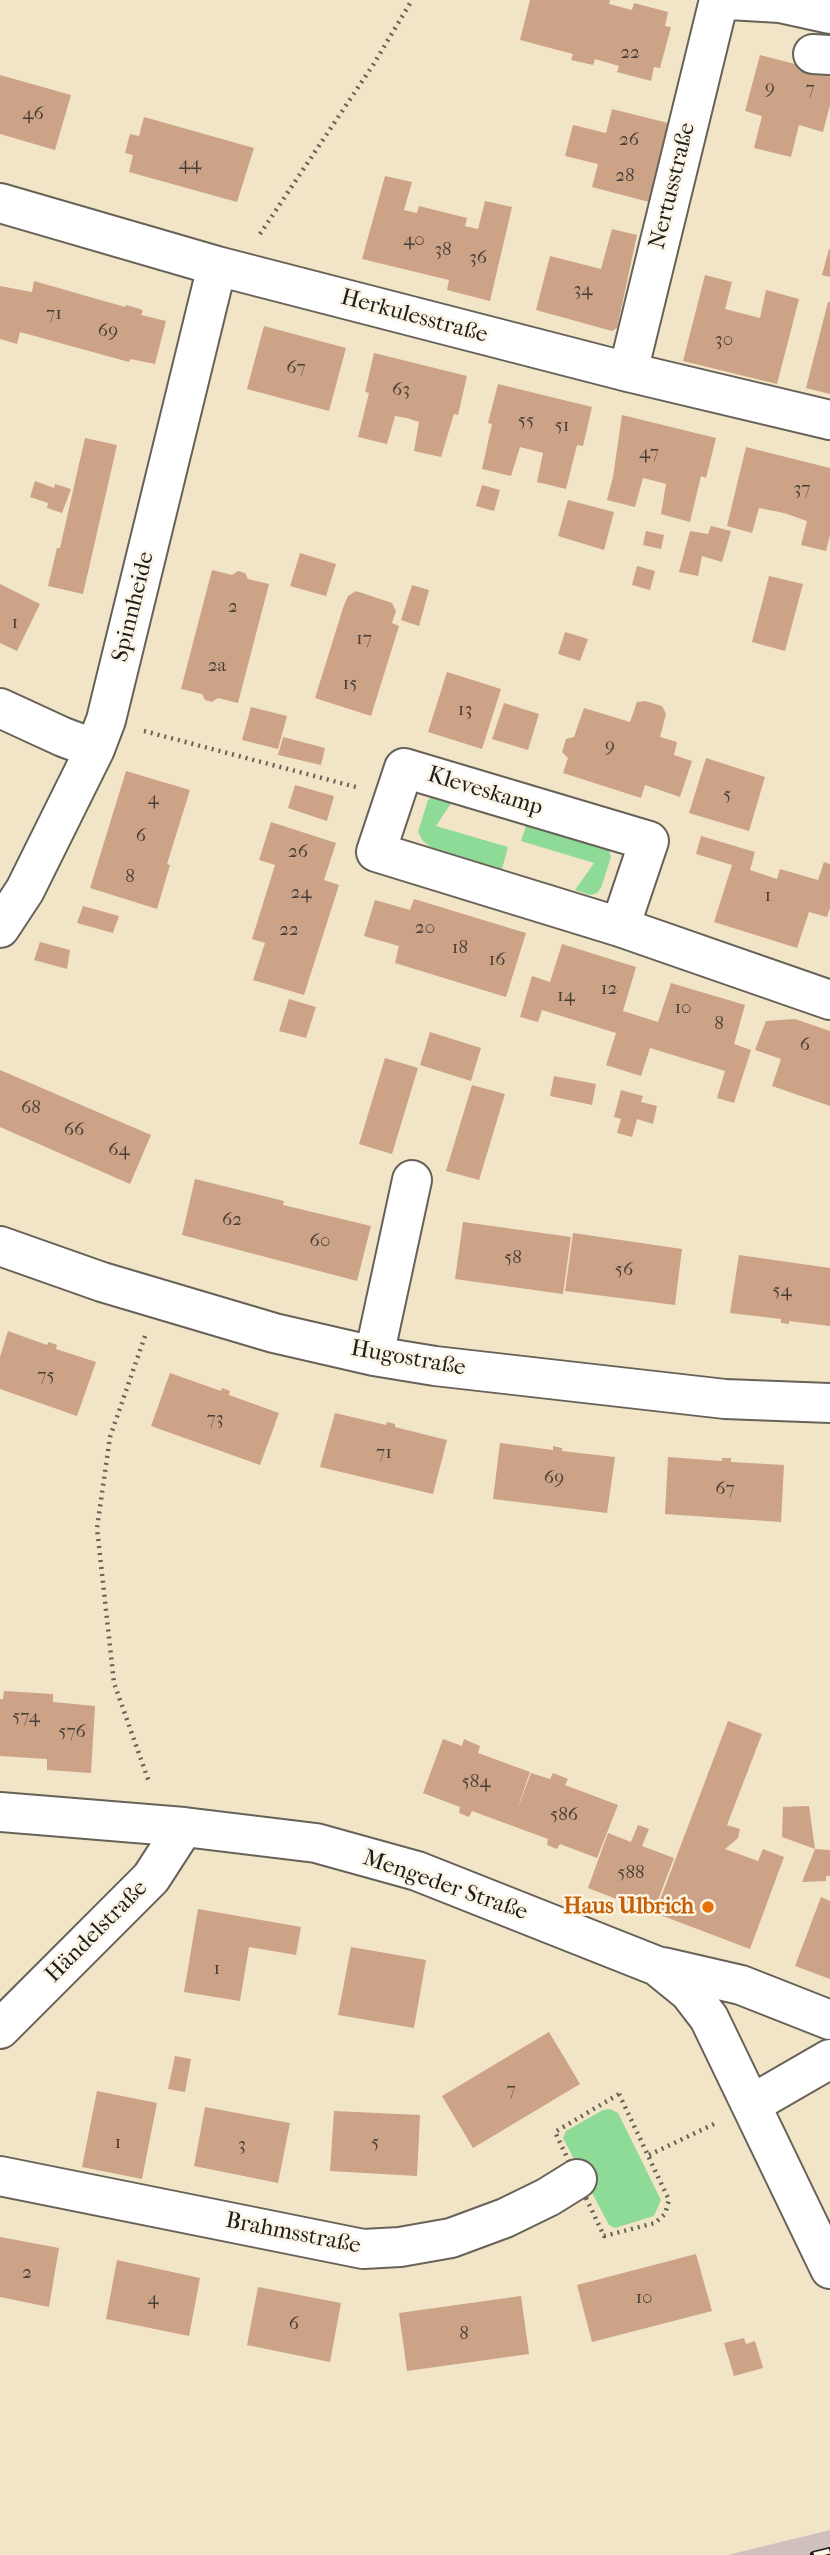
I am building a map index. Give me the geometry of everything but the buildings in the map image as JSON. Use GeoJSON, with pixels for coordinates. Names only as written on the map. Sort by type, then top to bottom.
{"type":"FeatureCollection","features":[{"type":"Feature","properties":{"kind":"street","name":"Nertusstraße"},"geometry":{"type":"LineString","coordinates":[[628,372],[719,0]]}},
{"type":"Feature","properties":{"kind":"street"},"geometry":{"type":"LineString","coordinates":[[729,0],[780,3],[830,14]]}},
{"type":"Feature","properties":{"kind":"street","name":"Herkulesstraße"},"geometry":{"type":"LineString","coordinates":[[0,204],[231,270],[628,372],[830,420]]}},
{"type":"Feature","properties":{"kind":"street","name":"Spinnheide"},"geometry":{"type":"LineString","coordinates":[[0,928],[25,890],[100,734],[231,270]]}},
{"type":"Feature","properties":{"kind":"street"},"geometry":{"type":"LineString","coordinates":[[0,708],[63,737],[100,734]]}},
{"type":"Feature","properties":{"kind":"street","name":"Kleveskamp"},"geometry":{"type":"LineString","coordinates":[[620,927],[649,841],[404,768],[376,852],[620,927],[830,1000]]}},
{"type":"Feature","properties":{"kind":"street"},"geometry":{"type":"LineString","coordinates":[[374,1356],[412,1180]]}},
{"type":"Feature","properties":{"kind":"street","name":"Hugostraße"},"geometry":{"type":"LineString","coordinates":[[0,1246],[102,1282],[274,1333],[374,1356],[435,1366],[725,1399],[830,1403]]}},
{"type":"Feature","properties":{"kind":"street","name":"Mengeder Straße"},"geometry":{"type":"LineString","coordinates":[[0,1812],[168,1826],[316,1843],[417,1871],[657,1966],[689,1992],[709,2018],[830,2269]]}},
{"type":"Feature","properties":{"kind":"street","name":"Händelstraße"},"geometry":{"type":"LineString","coordinates":[[0,2029],[150,1878],[168,1826]]}},
{"type":"Feature","properties":{"kind":"street"},"geometry":{"type":"LineString","coordinates":[[657,1966],[741,1985],[830,2020]]}},
{"type":"Feature","properties":{"kind":"street"},"geometry":{"type":"LineString","coordinates":[[752,2104],[830,2059]]}},
{"type":"Feature","properties":{"kind":"street","name":"Brahmsstraße"},"geometry":{"type":"LineString","coordinates":[[0,2176],[363,2249],[400,2247],[451,2238],[505,2218],[577,2179]]}},
{"type":"Feature","properties":{"kind":"path"},"geometry":{"type":"LineString","coordinates":[[231,270],[257,239],[373,65],[412,0]]}},
{"type":"Feature","properties":{"kind":"path"},"geometry":{"type":"LineString","coordinates":[[100,734],[394,797]]}},
{"type":"Feature","properties":{"kind":"path"},"geometry":{"type":"LineString","coordinates":[[158,1298],[110,1437],[97,1528],[114,1682],[168,1826]]}},
{"type":"Feature","properties":{"kind":"path"},"geometry":{"type":"LineString","coordinates":[[649,2155],[706,2128]]}},
{"type":"Feature","properties":{"kind":"shaded area"},"geometry":{"type":"Polygon","coordinates":[[[830,2530],[830,2555],[728,2555],[830,2530]]]}},
{"type":"Feature","properties":{"kind":"green space"},"geometry":{"type":"Polygon","coordinates":[[[435,795],[455,797],[436,826],[508,847],[502,869],[431,847],[423,841],[418,832],[428,800],[435,795]]]}},
{"type":"Feature","properties":{"kind":"green space"},"geometry":{"type":"Polygon","coordinates":[[[528,820],[604,844],[611,857],[597,893],[590,895],[575,890],[594,863],[521,841],[528,820]]]}},
{"type":"Feature","properties":{"kind":"green space"},"geometry":{"type":"Polygon","coordinates":[[[610,2109],[618,2113],[661,2200],[654,2216],[615,2228],[609,2225],[563,2138],[566,2131],[603,2110],[610,2109]]]}},
{"type":"Feature","properties":{"kind":"railway"},"geometry":{"type":"LineString","coordinates":[[814,2555],[830,2551]]}},
{"type":"Feature","properties":{"kind":"place","name":"Haus Ulbrich"},"geometry":{"type":"Point","coordinates":[708,1907]}}]}
